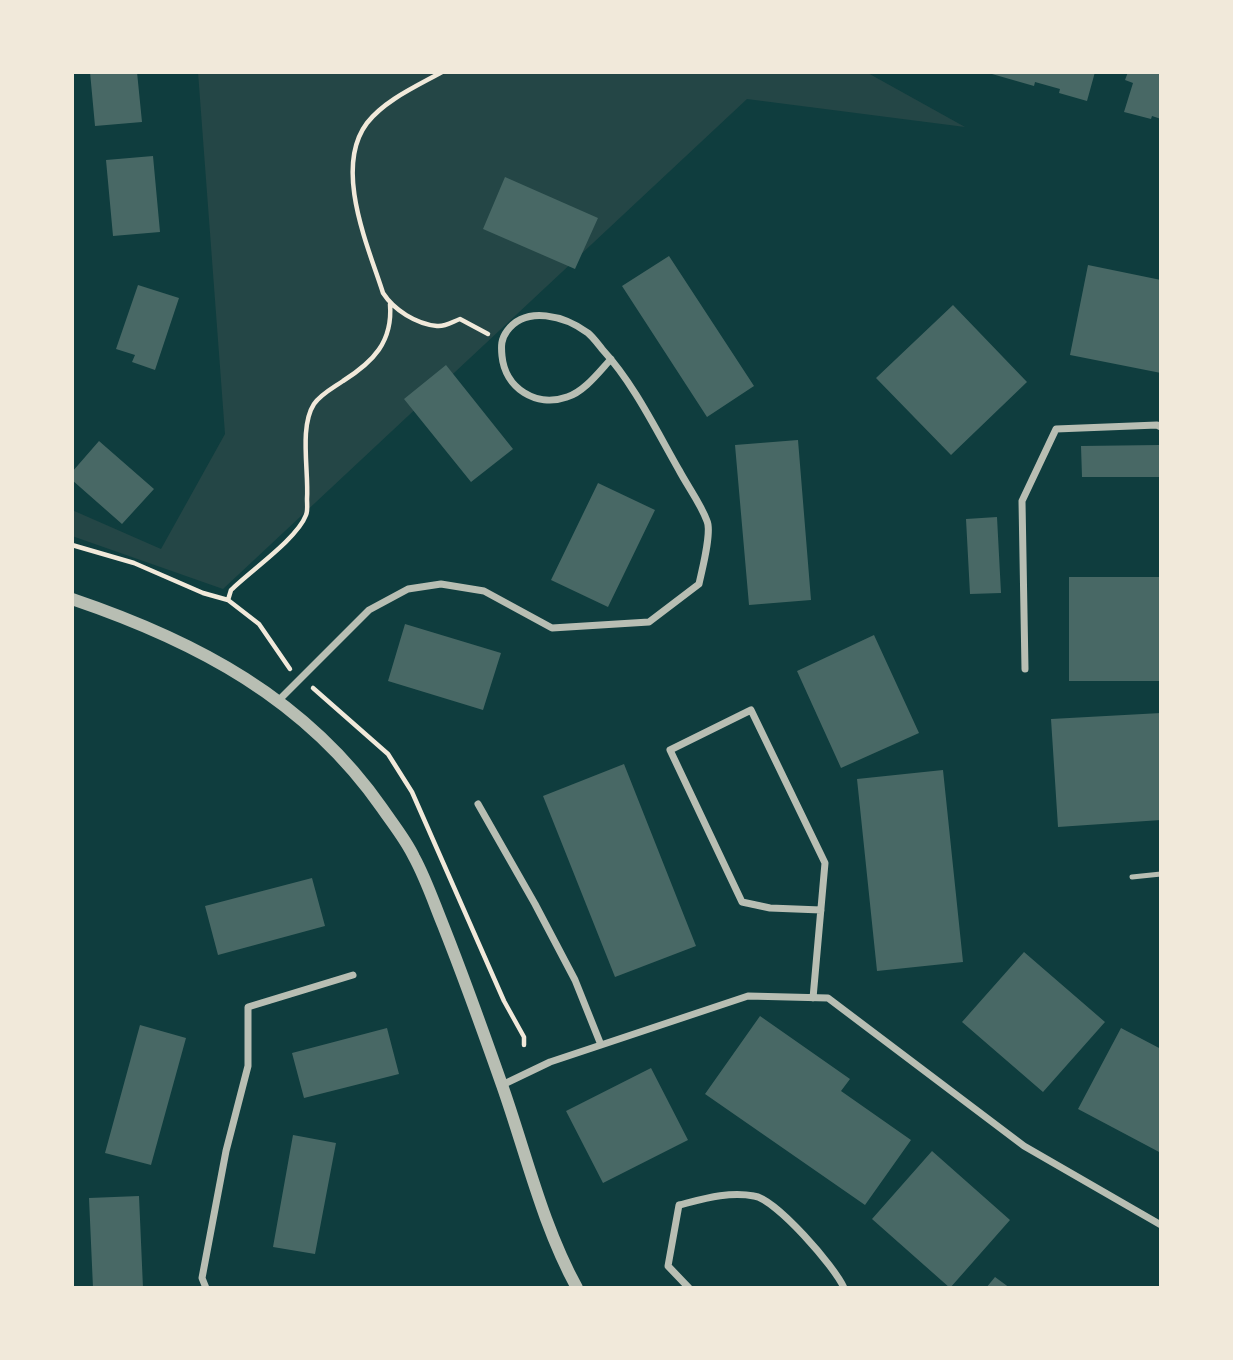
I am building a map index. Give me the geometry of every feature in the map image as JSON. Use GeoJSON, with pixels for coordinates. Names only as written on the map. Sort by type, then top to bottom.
{"type":"FeatureCollection","features":[{"type":"Feature","properties":{"kind":"street"},"geometry":{"type":"LineString","coordinates":[[279,701],[369,610],[408,589],[441,584],[484,591],[552,628],[649,622],[699,584],[709,524],[630,384],[611,359],[588,333],[561,319],[536,314],[516,321],[501,341],[504,371],[523,393],[537,400],[569,397],[611,359]]}},
{"type":"Feature","properties":{"kind":"street"},"geometry":{"type":"LineString","coordinates":[[1025,669],[1023,501],[1056,429],[1161,427]]}},
{"type":"Feature","properties":{"kind":"street"},"geometry":{"type":"LineString","coordinates":[[72,599],[116,614],[193,647],[246,677],[329,744],[369,789],[414,856],[465,980],[536,1192],[577,1288]]}},
{"type":"Feature","properties":{"kind":"street"},"geometry":{"type":"LineString","coordinates":[[813,998],[821,909],[825,863],[751,710],[670,750],[742,902],[770,908],[821,909]]}},
{"type":"Feature","properties":{"kind":"street"},"geometry":{"type":"LineString","coordinates":[[478,804],[575,980],[601,1045]]}},
{"type":"Feature","properties":{"kind":"street"},"geometry":{"type":"LineString","coordinates":[[206,1288],[202,1278],[223,1164],[248,1066],[248,1007],[353,975]]}},
{"type":"Feature","properties":{"kind":"street"},"geometry":{"type":"LineString","coordinates":[[502,1085],[550,1062],[748,996],[828,998],[1024,1146],[1161,1225]]}},
{"type":"Feature","properties":{"kind":"street"},"geometry":{"type":"LineString","coordinates":[[689,1288],[668,1266],[679,1205],[718,1196],[757,1196],[799,1229],[839,1276],[844,1288]]}},
{"type":"Feature","properties":{"kind":"lane"},"geometry":{"type":"LineString","coordinates":[[1132,877],[1161,874]]}},
{"type":"Feature","properties":{"kind":"path"},"geometry":{"type":"LineString","coordinates":[[442,72],[394,100],[378,113],[367,123],[354,145],[353,186],[361,223],[383,293],[399,312],[438,326],[460,320],[501,341]]}},
{"type":"Feature","properties":{"kind":"path"},"geometry":{"type":"LineString","coordinates":[[228,600],[230,590],[290,537],[306,514],[308,416],[315,403],[328,391],[363,368],[376,355],[384,341],[390,303]]}},
{"type":"Feature","properties":{"kind":"path"},"geometry":{"type":"LineString","coordinates":[[72,545],[134,563],[203,593],[228,600],[259,624],[286,666],[300,678]]}},
{"type":"Feature","properties":{"kind":"shaded area"},"geometry":{"type":"Polygon","coordinates":[[[198,72],[866,72],[965,127],[747,99],[223,589],[72,536],[72,510],[161,549],[225,434],[198,72]]]}},
{"type":"Feature","properties":{"kind":"building"},"geometry":{"type":"Polygon","coordinates":[[[90,72],[137,72],[142,122],[95,126],[90,72]]]}},
{"type":"Feature","properties":{"kind":"building"},"geometry":{"type":"Polygon","coordinates":[[[985,72],[1095,72],[1087,101],[1059,93],[1060,89],[1035,82],[1034,86],[985,72]]]}},
{"type":"Feature","properties":{"kind":"building"},"geometry":{"type":"Polygon","coordinates":[[[1128,72],[1161,72],[1161,119],[1124,112],[1133,83],[1125,80],[1128,72]]]}},
{"type":"Feature","properties":{"kind":"building"},"geometry":{"type":"Polygon","coordinates":[[[153,156],[160,232],[113,236],[106,160],[153,156]]]}},
{"type":"Feature","properties":{"kind":"building"},"geometry":{"type":"Polygon","coordinates":[[[505,177],[598,218],[575,269],[483,229],[505,177]]]}},
{"type":"Feature","properties":{"kind":"building"},"geometry":{"type":"Polygon","coordinates":[[[669,256],[754,386],[707,417],[622,286],[669,256]]]}},
{"type":"Feature","properties":{"kind":"building"},"geometry":{"type":"Polygon","coordinates":[[[1088,265],[1161,280],[1161,373],[1070,355],[1088,265]]]}},
{"type":"Feature","properties":{"kind":"building"},"geometry":{"type":"Polygon","coordinates":[[[138,285],[179,298],[155,370],[132,362],[135,355],[116,349],[138,285]]]}},
{"type":"Feature","properties":{"kind":"building"},"geometry":{"type":"Polygon","coordinates":[[[953,305],[1027,382],[951,455],[876,378],[953,305]]]}},
{"type":"Feature","properties":{"kind":"building"},"geometry":{"type":"Polygon","coordinates":[[[446,365],[513,449],[471,482],[404,399],[446,365]]]}},
{"type":"Feature","properties":{"kind":"building"},"geometry":{"type":"Polygon","coordinates":[[[798,440],[811,600],[749,605],[735,445],[798,440]]]}},
{"type":"Feature","properties":{"kind":"building"},"geometry":{"type":"Polygon","coordinates":[[[99,441],[154,489],[122,524],[72,480],[72,472],[99,441]]]}},
{"type":"Feature","properties":{"kind":"building"},"geometry":{"type":"Polygon","coordinates":[[[1160,445],[1160,477],[1082,477],[1081,446],[1160,445]]]}},
{"type":"Feature","properties":{"kind":"building"},"geometry":{"type":"Polygon","coordinates":[[[598,483],[655,510],[608,607],[551,580],[598,483]]]}},
{"type":"Feature","properties":{"kind":"building"},"geometry":{"type":"Polygon","coordinates":[[[997,517],[1001,593],[970,594],[966,519],[997,517]]]}},
{"type":"Feature","properties":{"kind":"building"},"geometry":{"type":"Polygon","coordinates":[[[1069,577],[1161,577],[1161,681],[1069,681],[1069,577]]]}},
{"type":"Feature","properties":{"kind":"building"},"geometry":{"type":"Polygon","coordinates":[[[405,624],[501,653],[483,710],[388,681],[405,624]]]}},
{"type":"Feature","properties":{"kind":"building"},"geometry":{"type":"Polygon","coordinates":[[[874,635],[919,733],[841,768],[797,671],[874,635]]]}},
{"type":"Feature","properties":{"kind":"building"},"geometry":{"type":"Polygon","coordinates":[[[1161,713],[1161,820],[1058,827],[1051,719],[1161,713]]]}},
{"type":"Feature","properties":{"kind":"building"},"geometry":{"type":"Polygon","coordinates":[[[624,764],[696,946],[615,977],[543,796],[624,764]]]}},
{"type":"Feature","properties":{"kind":"building"},"geometry":{"type":"Polygon","coordinates":[[[943,770],[963,962],[877,971],[857,779],[943,770]]]}},
{"type":"Feature","properties":{"kind":"building"},"geometry":{"type":"Polygon","coordinates":[[[312,878],[325,926],[218,955],[205,906],[312,878]]]}},
{"type":"Feature","properties":{"kind":"building"},"geometry":{"type":"Polygon","coordinates":[[[1024,952],[1105,1022],[1043,1092],[962,1022],[1024,952]]]}},
{"type":"Feature","properties":{"kind":"building"},"geometry":{"type":"Polygon","coordinates":[[[760,1016],[850,1079],[841,1091],[911,1140],[865,1205],[705,1094],[760,1016]]]}},
{"type":"Feature","properties":{"kind":"building"},"geometry":{"type":"Polygon","coordinates":[[[140,1025],[186,1038],[151,1165],[105,1153],[140,1025]]]}},
{"type":"Feature","properties":{"kind":"building"},"geometry":{"type":"Polygon","coordinates":[[[387,1028],[399,1074],[304,1098],[292,1053],[387,1028]]]}},
{"type":"Feature","properties":{"kind":"building"},"geometry":{"type":"Polygon","coordinates":[[[1121,1028],[1161,1049],[1161,1153],[1078,1109],[1121,1028]]]}},
{"type":"Feature","properties":{"kind":"building"},"geometry":{"type":"Polygon","coordinates":[[[651,1068],[688,1140],[603,1183],[566,1111],[651,1068]]]}},
{"type":"Feature","properties":{"kind":"building"},"geometry":{"type":"Polygon","coordinates":[[[293,1135],[336,1143],[315,1254],[273,1247],[293,1135]]]}},
{"type":"Feature","properties":{"kind":"building"},"geometry":{"type":"Polygon","coordinates":[[[932,1151],[1010,1220],[950,1288],[872,1219],[932,1151]]]}},
{"type":"Feature","properties":{"kind":"building"},"geometry":{"type":"Polygon","coordinates":[[[139,1196],[143,1288],[93,1288],[89,1198],[139,1196]]]}},
{"type":"Feature","properties":{"kind":"building"},"geometry":{"type":"Polygon","coordinates":[[[995,1277],[1010,1288],[986,1288],[995,1277]]]}}]}
